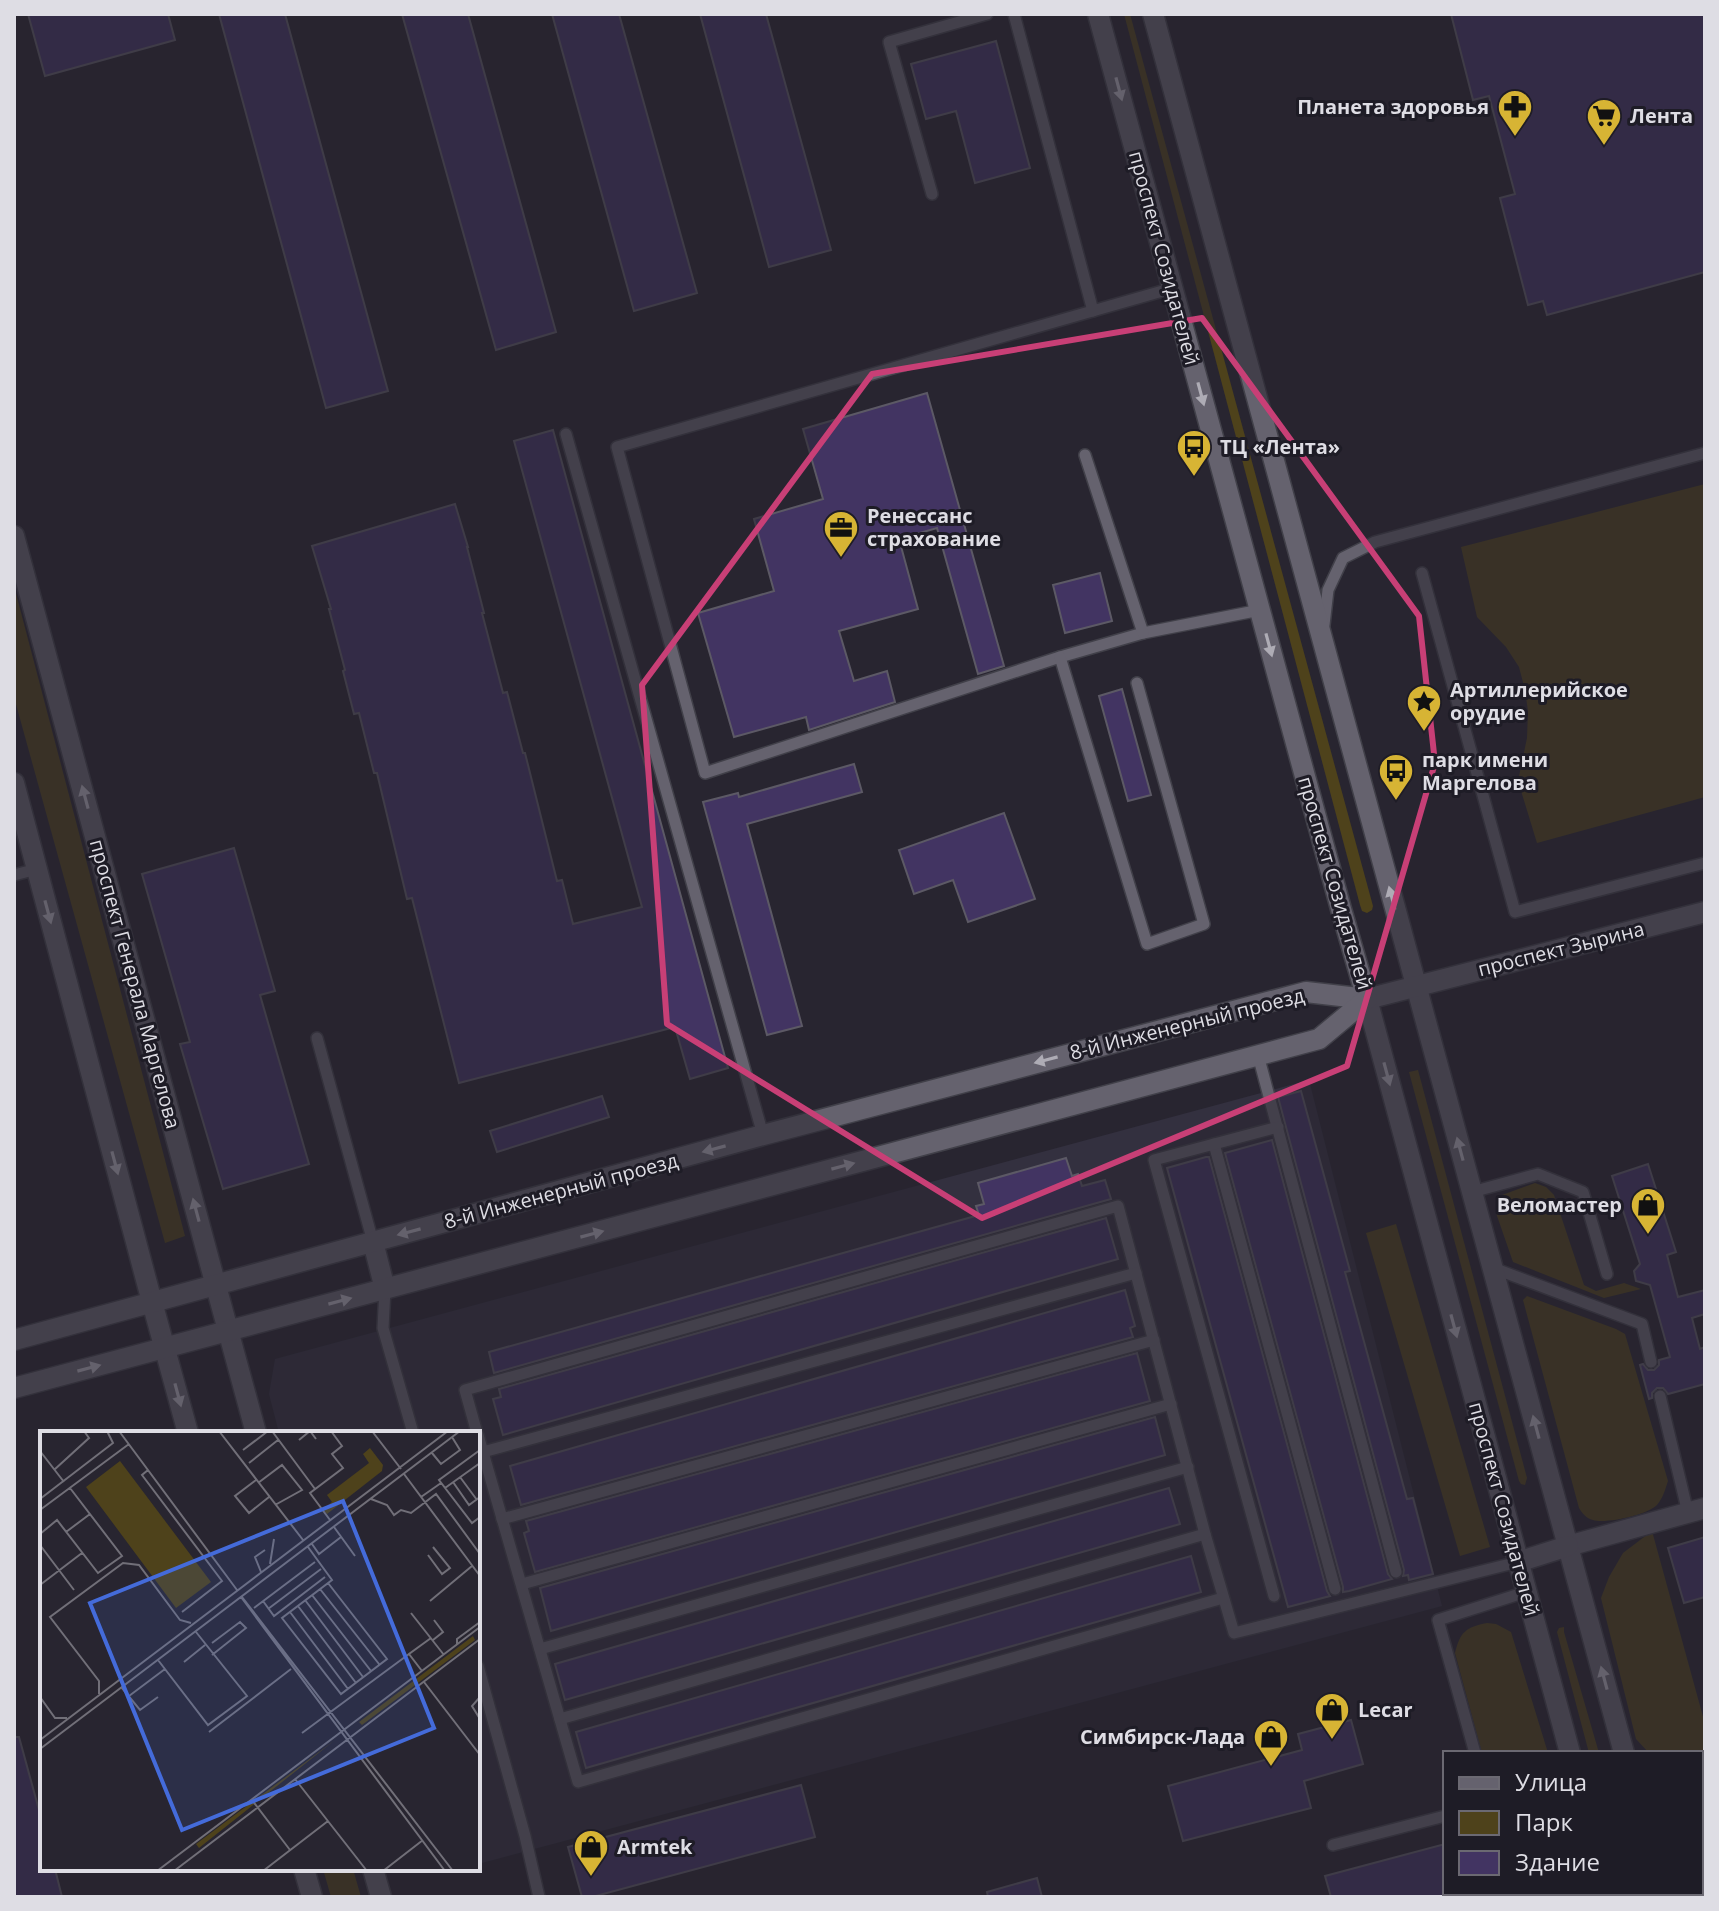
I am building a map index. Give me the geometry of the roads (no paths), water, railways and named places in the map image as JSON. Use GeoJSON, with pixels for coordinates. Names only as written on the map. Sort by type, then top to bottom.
{"type":"FeatureCollection","features":[{"type":"Feature","properties":{"kind":"street","name":"проспект Созидателей"},"geometry":{"type":"LineString","coordinates":[[1098,14],[1569,1751]]}},
{"type":"Feature","properties":{"kind":"street"},"geometry":{"type":"LineString","coordinates":[[1153,14],[1623,1751]]}},
{"type":"Feature","properties":{"kind":"street","name":"проспект Генерала Маргелова"},"geometry":{"type":"LineString","coordinates":[[14,536],[255,1431]]}},
{"type":"Feature","properties":{"kind":"street"},"geometry":{"type":"LineString","coordinates":[[14,783],[187,1431]]}},
{"type":"Feature","properties":{"kind":"street","name":"проспект Зырина"},"geometry":{"type":"LineString","coordinates":[[1367,999],[1705,912]]}},
{"type":"Feature","properties":{"kind":"street","name":"8-й Инженерный проезд"},"geometry":{"type":"LineString","coordinates":[[14,1340],[763,1135],[1306,992],[1367,999]]}},
{"type":"Feature","properties":{"kind":"street"},"geometry":{"type":"LineString","coordinates":[[14,1388],[1319,1039],[1367,999]]}},
{"type":"Feature","properties":{"kind":"street"},"geometry":{"type":"LineString","coordinates":[[373,1242],[385,1289]]}},
{"type":"Feature","properties":{"kind":"street"},"geometry":{"type":"LineString","coordinates":[[1518,1562],[1696,1511]]}},
{"type":"Feature","properties":{"kind":"street"},"geometry":{"type":"LineString","coordinates":[[305,1871],[312,1897]]}},
{"type":"Feature","properties":{"kind":"street"},"geometry":{"type":"LineString","coordinates":[[374,1871],[381,1897]]}},
{"type":"Feature","properties":{"kind":"lane"},"geometry":{"type":"LineString","coordinates":[[932,194],[889,42],[987,14]]}},
{"type":"Feature","properties":{"kind":"lane"},"geometry":{"type":"LineString","coordinates":[[1014,14],[1093,311]]}},
{"type":"Feature","properties":{"kind":"lane"},"geometry":{"type":"LineString","coordinates":[[1173,288],[617,447],[705,773],[1060,657],[1143,633],[1260,610]]}},
{"type":"Feature","properties":{"kind":"lane"},"geometry":{"type":"LineString","coordinates":[[566,434],[763,1135]]}},
{"type":"Feature","properties":{"kind":"lane"},"geometry":{"type":"LineString","coordinates":[[1322,641],[1328,590],[1343,558],[1375,542],[1705,453]]}},
{"type":"Feature","properties":{"kind":"lane"},"geometry":{"type":"LineString","coordinates":[[1085,455],[1143,633]]}},
{"type":"Feature","properties":{"kind":"lane"},"geometry":{"type":"LineString","coordinates":[[1422,573],[1515,912],[1705,863]]}},
{"type":"Feature","properties":{"kind":"lane"},"geometry":{"type":"LineString","coordinates":[[1060,657],[1147,944],[1204,924],[1137,683]]}},
{"type":"Feature","properties":{"kind":"lane"},"geometry":{"type":"LineString","coordinates":[[14,875],[37,869]]}},
{"type":"Feature","properties":{"kind":"lane"},"geometry":{"type":"LineString","coordinates":[[317,1038],[373,1242]]}},
{"type":"Feature","properties":{"kind":"lane"},"geometry":{"type":"LineString","coordinates":[[1258,1055],[1396,1572]]}},
{"type":"Feature","properties":{"kind":"lane"},"geometry":{"type":"LineString","coordinates":[[1274,1596],[1154,1160],[1278,1127]]}},
{"type":"Feature","properties":{"kind":"lane"},"geometry":{"type":"LineString","coordinates":[[1214,1144],[1335,1589]]}},
{"type":"Feature","properties":{"kind":"lane"},"geometry":{"type":"LineString","coordinates":[[1472,1192],[1538,1174],[1583,1192],[1607,1274]]}},
{"type":"Feature","properties":{"kind":"lane"},"geometry":{"type":"LineString","coordinates":[[477,1431],[465,1390],[1118,1206],[1234,1633],[1518,1562]]}},
{"type":"Feature","properties":{"kind":"lane"},"geometry":{"type":"LineString","coordinates":[[1493,1268],[1642,1324],[1651,1362]]}},
{"type":"Feature","properties":{"kind":"lane"},"geometry":{"type":"LineString","coordinates":[[483,1452],[1136,1273]]}},
{"type":"Feature","properties":{"kind":"lane"},"geometry":{"type":"LineString","coordinates":[[385,1289],[383,1328],[412,1431]]}},
{"type":"Feature","properties":{"kind":"lane"},"geometry":{"type":"LineString","coordinates":[[502,1519],[1154,1340]]}},
{"type":"Feature","properties":{"kind":"lane"},"geometry":{"type":"LineString","coordinates":[[1660,1396],[1696,1511]]}},
{"type":"Feature","properties":{"kind":"lane"},"geometry":{"type":"LineString","coordinates":[[522,1584],[1171,1404]]}},
{"type":"Feature","properties":{"kind":"lane"},"geometry":{"type":"LineString","coordinates":[[480,1441],[578,1782],[1223,1598]]}},
{"type":"Feature","properties":{"kind":"lane"},"geometry":{"type":"LineString","coordinates":[[540,1649],[1188,1467]]}},
{"type":"Feature","properties":{"kind":"lane"},"geometry":{"type":"LineString","coordinates":[[560,1719],[1205,1534]]}},
{"type":"Feature","properties":{"kind":"lane"},"geometry":{"type":"LineString","coordinates":[[1474,1751],[1438,1620],[1526,1592]]}},
{"type":"Feature","properties":{"kind":"lane"},"geometry":{"type":"LineString","coordinates":[[480,1673],[539,1897]]}},
{"type":"Feature","properties":{"kind":"lane"},"geometry":{"type":"LineString","coordinates":[[1333,1845],[1443,1817]]}},
{"type":"Feature","properties":{"kind":"place","name":"Планета здоровья"},"geometry":{"type":"Point","coordinates":[1515,138]}},
{"type":"Feature","properties":{"kind":"place","name":"Лента"},"geometry":{"type":"Point","coordinates":[1604,147]}},
{"type":"Feature","properties":{"kind":"place","name":"ТЦ «Лента»"},"geometry":{"type":"Point","coordinates":[1194,478]}},
{"type":"Feature","properties":{"kind":"place","name":"Ренессанс страхование"},"geometry":{"type":"Point","coordinates":[841,559]}},
{"type":"Feature","properties":{"kind":"place","name":"Артиллерийское орудие"},"geometry":{"type":"Point","coordinates":[1424,733]}},
{"type":"Feature","properties":{"kind":"place","name":"парк имени Маргелова"},"geometry":{"type":"Point","coordinates":[1396,802]}},
{"type":"Feature","properties":{"kind":"place","name":"Веломастер"},"geometry":{"type":"Point","coordinates":[1648,1236]}},
{"type":"Feature","properties":{"kind":"place","name":"Lecar"},"geometry":{"type":"Point","coordinates":[1332,1741]}},
{"type":"Feature","properties":{"kind":"place","name":"Симбирск-Лада"},"geometry":{"type":"Point","coordinates":[1271,1768]}},
{"type":"Feature","properties":{"kind":"place","name":"Armtek"},"geometry":{"type":"Point","coordinates":[591,1878]}}]}
